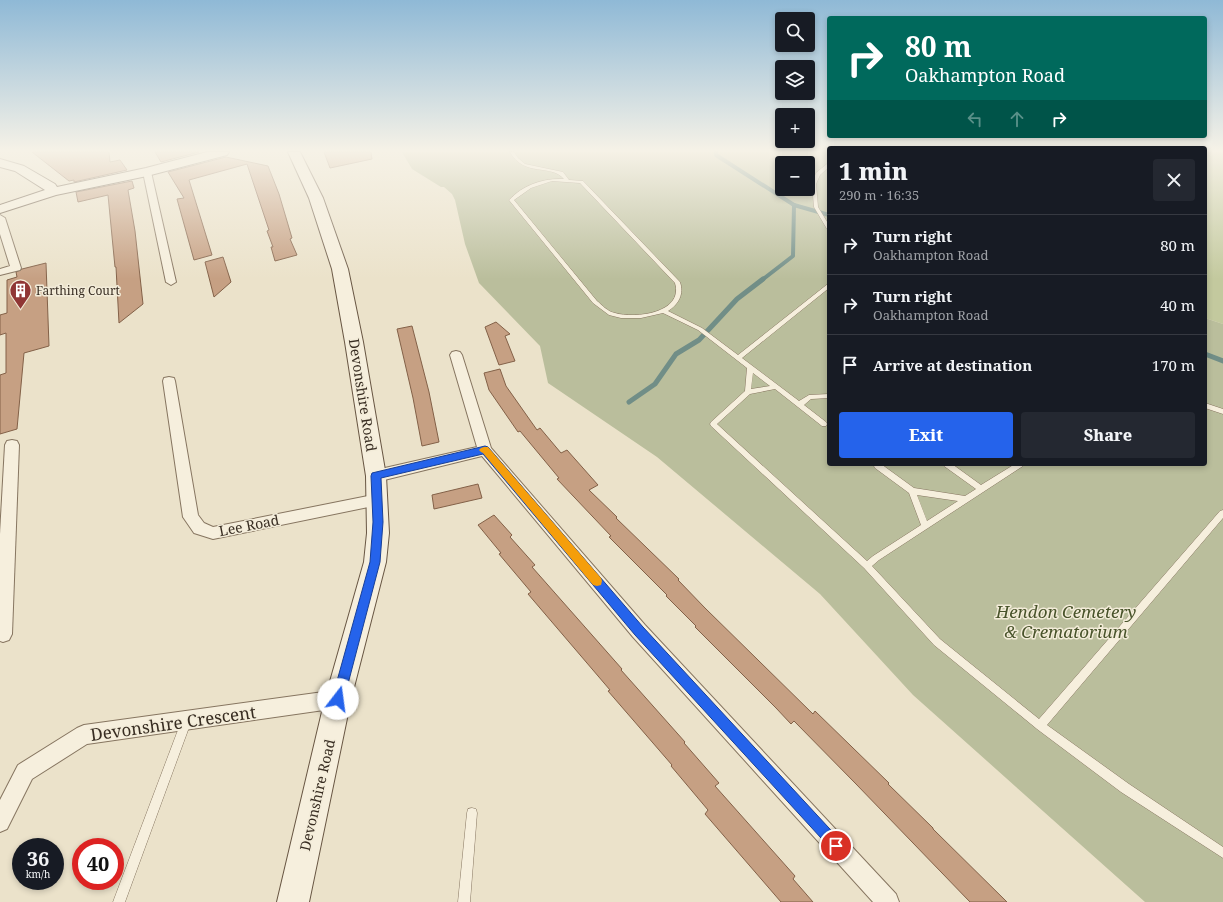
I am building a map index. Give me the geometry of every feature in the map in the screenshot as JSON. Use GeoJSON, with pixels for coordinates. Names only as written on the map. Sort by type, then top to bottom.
{"type":"FeatureCollection","features":[{"type":"Feature","properties":{"kind":"street"},"geometry":{"type":"LineString","coordinates":[[0,210],[47,194]]}},
{"type":"Feature","properties":{"kind":"street"},"geometry":{"type":"LineString","coordinates":[[152,194],[171,282]]}},
{"type":"Feature","properties":{"kind":"street","name":"Devonshire Road"},"geometry":{"type":"LineString","coordinates":[[293,902],[338,699],[375,562],[378,533],[376,476],[354,342],[340,269],[314,194]]}},
{"type":"Feature","properties":{"kind":"street"},"geometry":{"type":"LineString","coordinates":[[0,218],[16,268],[0,272]]}},
{"type":"Feature","properties":{"kind":"street"},"geometry":{"type":"LineString","coordinates":[[456,355],[485,450],[639,631],[888,902]]}},
{"type":"Feature","properties":{"kind":"street","name":"Lee Road"},"geometry":{"type":"LineString","coordinates":[[169,381],[190,517],[199,528],[214,533],[378,500]]}},
{"type":"Feature","properties":{"kind":"street"},"geometry":{"type":"LineString","coordinates":[[3,634],[4,538],[12,445]]}},
{"type":"Feature","properties":{"kind":"street"},"geometry":{"type":"LineString","coordinates":[[376,476],[485,450]]}},
{"type":"Feature","properties":{"kind":"street","name":"Devonshire Crescent"},"geometry":{"type":"LineString","coordinates":[[0,822],[25,772],[84,734],[338,699]]}},
{"type":"Feature","properties":{"kind":"lane"},"geometry":{"type":"LineString","coordinates":[[517,194],[511,200],[595,302],[611,314],[636,317],[664,311],[674,302],[680,292],[677,282],[593,194]]}},
{"type":"Feature","properties":{"kind":"lane"},"geometry":{"type":"LineString","coordinates":[[815,194],[816,206],[827,225]]}},
{"type":"Feature","properties":{"kind":"lane"},"geometry":{"type":"LineString","coordinates":[[738,358],[827,287]]}},
{"type":"Feature","properties":{"kind":"lane"},"geometry":{"type":"LineString","coordinates":[[664,311],[700,329],[824,424]]}},
{"type":"Feature","properties":{"kind":"lane"},"geometry":{"type":"LineString","coordinates":[[748,392],[750,367]]}},
{"type":"Feature","properties":{"kind":"lane"},"geometry":{"type":"LineString","coordinates":[[776,387],[748,392],[713,424],[867,566],[937,642],[1040,726],[1125,788],[1223,853]]}},
{"type":"Feature","properties":{"kind":"lane"},"geometry":{"type":"LineString","coordinates":[[799,405],[810,397],[827,396]]}},
{"type":"Feature","properties":{"kind":"lane"},"geometry":{"type":"LineString","coordinates":[[1207,406],[1223,412]]}},
{"type":"Feature","properties":{"kind":"lane"},"geometry":{"type":"LineString","coordinates":[[878,466],[912,491],[966,500]]}},
{"type":"Feature","properties":{"kind":"lane"},"geometry":{"type":"LineString","coordinates":[[950,466],[981,489]]}},
{"type":"Feature","properties":{"kind":"lane"},"geometry":{"type":"LineString","coordinates":[[867,566],[1017,466]]}},
{"type":"Feature","properties":{"kind":"lane"},"geometry":{"type":"LineString","coordinates":[[912,491],[925,526]]}},
{"type":"Feature","properties":{"kind":"lane"},"geometry":{"type":"LineString","coordinates":[[1040,726],[1223,513]]}},
{"type":"Feature","properties":{"kind":"lane"},"geometry":{"type":"LineString","coordinates":[[119,902],[186,720]]}},
{"type":"Feature","properties":{"kind":"lane"},"geometry":{"type":"LineString","coordinates":[[464,902],[472,813]]}},
{"type":"Feature","properties":{"kind":"green space","name":"Hendon Cemetery & Crematorium"},"geometry":{"type":"Polygon","coordinates":[[[452,194],[775,194],[775,196],[815,196],[815,194],[827,194],[827,466],[1207,466],[1207,319],[1223,324],[1223,902],[1145,902],[913,695],[820,594],[657,457],[548,383],[540,346],[479,283],[465,244],[455,200],[452,194]]]}},
{"type":"Feature","properties":{"kind":"green space"},"geometry":{"type":"Polygon","coordinates":[[[1207,194],[1223,194],[1223,324],[1207,319],[1207,194]]]}},
{"type":"Feature","properties":{"kind":"building"},"geometry":{"type":"Polygon","coordinates":[[[76,194],[129,194],[135,231],[143,304],[119,323],[116,267],[108,195],[78,202],[76,194]]]}},
{"type":"Feature","properties":{"kind":"building"},"geometry":{"type":"Polygon","coordinates":[[[182,194],[193,194],[212,255],[194,260],[177,199],[184,198],[182,194]]]}},
{"type":"Feature","properties":{"kind":"building"},"geometry":{"type":"Polygon","coordinates":[[[257,194],[279,194],[292,238],[290,239],[297,255],[275,261],[271,247],[273,247],[267,231],[269,230],[257,194]]]}},
{"type":"Feature","properties":{"kind":"building"},"geometry":{"type":"Polygon","coordinates":[[[223,257],[231,282],[214,297],[205,262],[223,257]]]}},
{"type":"Feature","properties":{"kind":"building","name":"Farthing Court"},"geometry":{"type":"Polygon","coordinates":[[[46,263],[49,346],[24,353],[17,429],[0,434],[0,375],[6,373],[6,333],[0,335],[0,315],[7,313],[7,280],[17,277],[16,272],[22,269],[46,263]]]}},
{"type":"Feature","properties":{"kind":"building"},"geometry":{"type":"Polygon","coordinates":[[[496,322],[510,334],[505,336],[515,361],[499,365],[485,327],[496,322]]]}},
{"type":"Feature","properties":{"kind":"building"},"geometry":{"type":"Polygon","coordinates":[[[412,326],[429,392],[439,442],[422,446],[413,398],[397,329],[412,326]]]}},
{"type":"Feature","properties":{"kind":"building"},"geometry":{"type":"Polygon","coordinates":[[[500,369],[506,386],[537,430],[540,428],[561,453],[567,450],[598,485],[589,490],[679,579],[678,580],[705,608],[813,714],[815,711],[889,783],[888,784],[1007,902],[970,902],[794,721],[791,724],[609,537],[611,536],[557,479],[559,478],[520,431],[518,432],[489,390],[484,373],[500,369]]]}},
{"type":"Feature","properties":{"kind":"building"},"geometry":{"type":"Polygon","coordinates":[[[478,484],[482,498],[434,509],[432,495],[478,484]]]}},
{"type":"Feature","properties":{"kind":"building"},"geometry":{"type":"Polygon","coordinates":[[[494,515],[512,535],[510,537],[535,565],[532,567],[685,742],[684,743],[719,783],[715,786],[795,876],[793,879],[813,902],[781,902],[705,814],[708,810],[671,766],[672,765],[608,691],[610,690],[528,594],[531,592],[499,554],[501,553],[478,525],[494,515]]]}},
{"type":"Feature","properties":{"kind":"waterway"},"geometry":{"type":"LineString","coordinates":[[777,194],[794,205]]}},
{"type":"Feature","properties":{"kind":"waterway"},"geometry":{"type":"LineString","coordinates":[[762,280],[793,256],[794,205]]}},
{"type":"Feature","properties":{"kind":"waterway"},"geometry":{"type":"LineString","coordinates":[[794,205],[827,214]]}},
{"type":"Feature","properties":{"kind":"waterway"},"geometry":{"type":"LineString","coordinates":[[629,402],[655,384],[676,354],[699,340],[737,299],[763,279]]}},
{"type":"Feature","properties":{"kind":"waterway"},"geometry":{"type":"LineString","coordinates":[[1207,355],[1223,361]]}},
{"type":"Feature","properties":{"kind":"slow traffic"},"geometry":{"type":"LineString","coordinates":[[484,450],[597,581]]}},
{"type":"Feature","properties":{"kind":"place","name":"Farthing Court"},"geometry":{"type":"Point","coordinates":[20,310]}},
{"type":"Feature","properties":{"kind":"route"},"geometry":{"type":"LineString","coordinates":[[338,699],[375,562],[378,533],[376,476],[485,450],[639,631],[836,846]]}}]}
